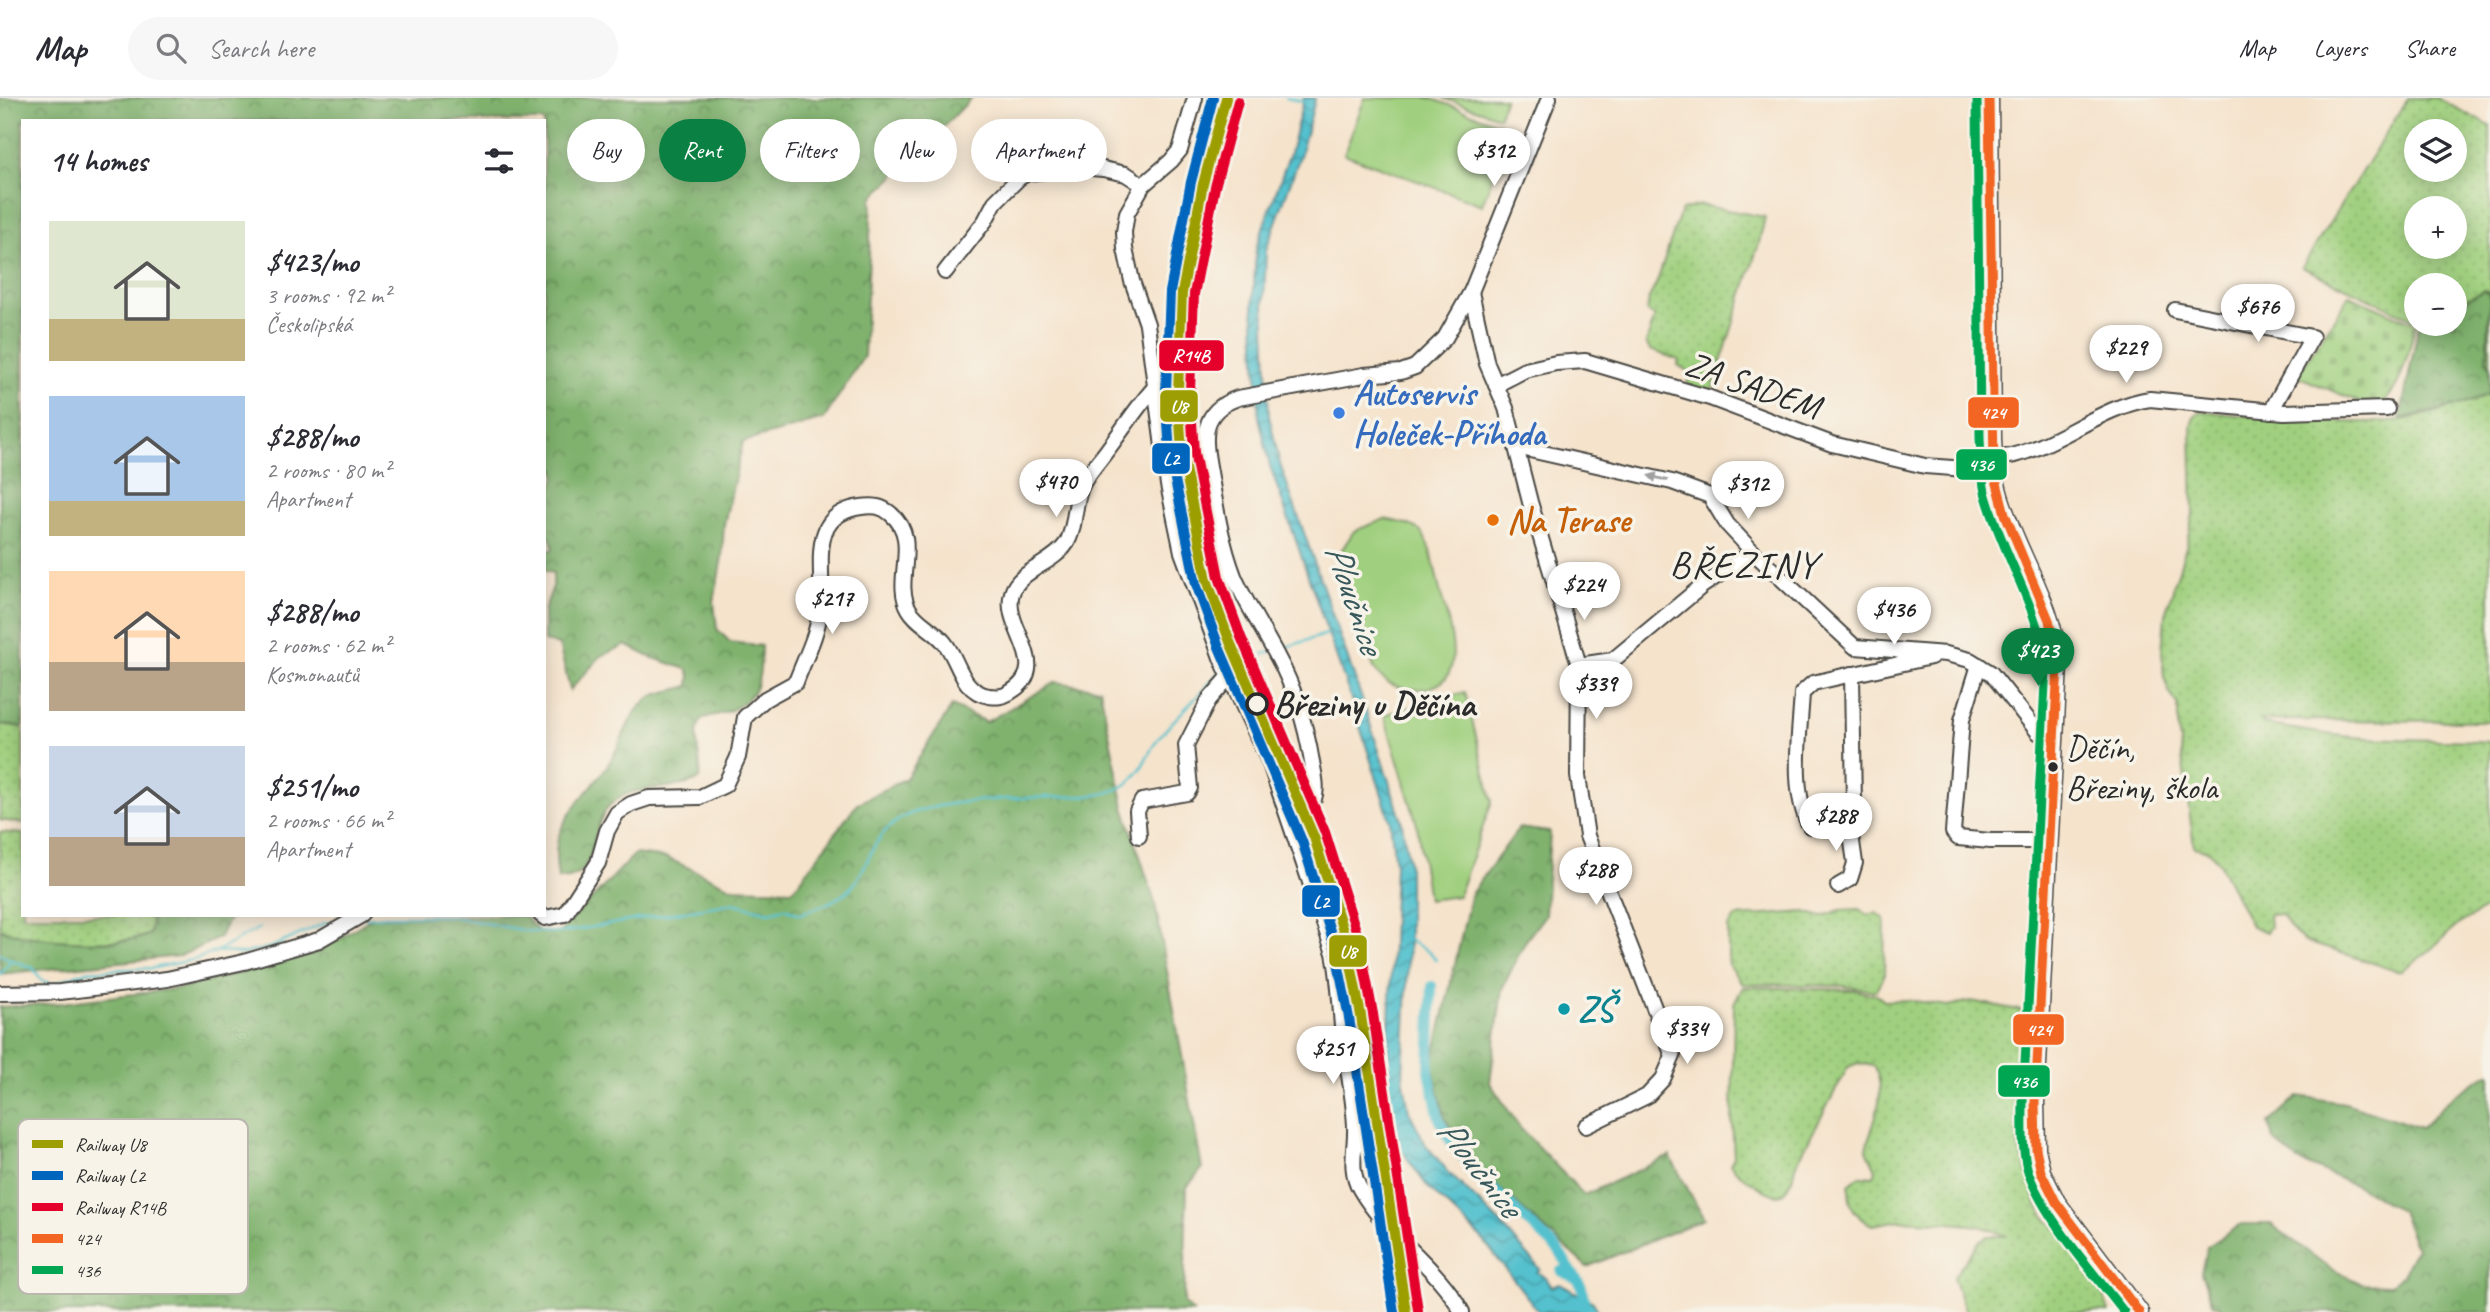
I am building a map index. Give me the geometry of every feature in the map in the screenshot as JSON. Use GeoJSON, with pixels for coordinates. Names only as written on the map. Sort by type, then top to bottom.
{"type":"FeatureCollection","features":[{"type":"Feature","properties":{"kind":"main road"},"geometry":{"type":"LineString","coordinates":[[1989,98],[1994,464],[1998,491],[2006,514],[2049,617],[2057,643],[2059,665],[2035,1102],[2036,1149],[2041,1172],[2056,1202],[2139,1312]]}},
{"type":"Feature","properties":{"kind":"street"},"geometry":{"type":"LineString","coordinates":[[1195,98],[1180,150],[1143,185],[1127,213],[1124,232],[1125,249],[1147,324],[1168,485],[1182,552],[1230,676],[1270,764],[1326,925],[1340,980],[1343,1035],[1356,1129],[1352,1162],[1354,1174],[1360,1189],[1394,1235],[1439,1280],[1462,1312]]}},
{"type":"Feature","properties":{"kind":"street"},"geometry":{"type":"LineString","coordinates":[[1289,816],[1304,811],[1315,797],[1315,777],[1306,734],[1274,650],[1244,597],[1226,554],[1205,433],[1213,413],[1228,401],[1364,375],[1401,372],[1420,363],[1446,338],[1471,292],[1549,98]]}},
{"type":"Feature","properties":{"kind":"street"},"geometry":{"type":"LineString","coordinates":[[945,272],[985,220],[995,202],[1019,178],[1028,173],[1081,167],[1103,169],[1126,174],[1143,185]]}},
{"type":"Feature","properties":{"kind":"street"},"geometry":{"type":"LineString","coordinates":[[1471,292],[1487,363],[1506,408],[1530,502],[1579,665],[1578,776],[1587,836],[1672,1056],[1663,1079],[1647,1096],[1586,1126]]}},
{"type":"Feature","properties":{"kind":"street"},"geometry":{"type":"LineString","coordinates":[[2175,310],[2312,337],[2271,411]]}},
{"type":"Feature","properties":{"kind":"street"},"geometry":{"type":"LineString","coordinates":[[1455,324],[1479,328]]}},
{"type":"Feature","properties":{"kind":"street","name":"ZA SADEM"},"geometry":{"type":"LineString","coordinates":[[1496,385],[1525,370],[1556,363],[1585,361],[1710,398],[1832,444],[1925,466],[1994,464],[2071,432],[2110,410],[2132,402],[2163,399],[2296,412],[2387,409]]}},
{"type":"Feature","properties":{"kind":"street"},"geometry":{"type":"LineString","coordinates":[[544,917],[565,914],[598,863],[607,831],[617,813],[631,804],[649,798],[700,797],[725,785],[738,757],[745,717],[765,699],[796,682],[821,611],[821,541],[827,526],[850,508],[884,508],[896,518],[905,535],[905,592],[909,609],[944,643],[972,691],[998,697],[1024,682],[1029,670],[1028,655],[1013,618],[1010,601],[1013,589],[1024,577],[1058,555],[1068,541],[1082,484],[1157,386]]}},
{"type":"Feature","properties":{"kind":"street"},"geometry":{"type":"LineString","coordinates":[[1517,447],[1672,482],[1710,496],[1727,524],[1855,647],[1946,653],[1970,660],[1991,673],[2038,732],[2054,744]]}},
{"type":"Feature","properties":{"kind":"street"},"geometry":{"type":"LineString","coordinates":[[1579,665],[1613,660],[1702,586],[1754,552]]}},
{"type":"Feature","properties":{"kind":"street"},"geometry":{"type":"LineString","coordinates":[[1850,828],[1810,826],[1802,813],[1798,780],[1801,693],[1813,683],[1946,653]]}},
{"type":"Feature","properties":{"kind":"street"},"geometry":{"type":"LineString","coordinates":[[1979,665],[1962,720],[1953,832],[1958,838],[1990,841],[2050,841]]}},
{"type":"Feature","properties":{"kind":"street"},"geometry":{"type":"LineString","coordinates":[[1838,886],[1850,878],[1855,863],[1850,828],[1854,806],[1852,674],[1850,675]]}},
{"type":"Feature","properties":{"kind":"street"},"geometry":{"type":"LineString","coordinates":[[1139,836],[1138,811],[1142,801],[1187,793],[1190,788],[1186,744],[1209,700],[1230,676]]}},
{"type":"Feature","properties":{"kind":"street"},"geometry":{"type":"LineString","coordinates":[[0,993],[60,992],[166,979],[244,962],[319,940],[359,917]]}},
{"type":"Feature","properties":{"kind":"green space"},"geometry":{"type":"Polygon","coordinates":[[[0,98],[972,98],[951,119],[874,119],[874,182],[888,182],[872,198],[864,356],[824,419],[743,442],[724,524],[722,557],[714,602],[717,629],[730,642],[761,646],[757,685],[740,705],[702,719],[697,733],[700,779],[677,786],[641,790],[619,798],[609,806],[603,816],[587,863],[581,872],[558,879],[557,844],[569,814],[607,766],[641,705],[653,696],[689,686],[690,675],[687,669],[650,657],[626,645],[601,656],[570,690],[559,645],[546,642],[546,605],[553,586],[553,573],[546,571],[546,551],[553,549],[546,533],[546,504],[556,476],[546,445],[546,119],[21,119],[21,727],[0,724],[0,98]]]}},
{"type":"Feature","properties":{"kind":"green space"},"geometry":{"type":"Polygon","coordinates":[[[1365,98],[1430,98],[1511,128],[1482,205],[1344,154],[1365,98]]]}},
{"type":"Feature","properties":{"kind":"green space"},"geometry":{"type":"Polygon","coordinates":[[[1443,98],[1505,98],[1499,117],[1443,98]]]}},
{"type":"Feature","properties":{"kind":"green space"},"geometry":{"type":"Polygon","coordinates":[[[2408,98],[2437,98],[2490,126],[2490,367],[2487,360],[2488,292],[2484,290],[2467,299],[2467,273],[2404,273],[2404,315],[2302,267],[2408,98]]]}},
{"type":"Feature","properties":{"kind":"green space"},"geometry":{"type":"Polygon","coordinates":[[[1700,205],[1765,217],[1711,394],[1687,387],[1689,372],[1678,365],[1679,360],[1650,350],[1646,343],[1655,317],[1647,312],[1649,298],[1681,210],[1700,205]]]}},
{"type":"Feature","properties":{"kind":"green space"},"geometry":{"type":"Polygon","coordinates":[[[2484,290],[2490,298],[2487,360],[2490,367],[2490,394],[2459,405],[2400,419],[2417,336],[2467,336],[2467,299],[2484,290]]]}},
{"type":"Feature","properties":{"kind":"green space"},"geometry":{"type":"Polygon","coordinates":[[[2349,295],[2404,319],[2404,336],[2413,336],[2397,384],[2383,402],[2373,408],[2297,376],[2349,295]]]}},
{"type":"Feature","properties":{"kind":"green space"},"geometry":{"type":"Polygon","coordinates":[[[2490,394],[2490,721],[2261,720],[2264,724],[2353,737],[2490,742],[2490,906],[2459,924],[2400,972],[2304,941],[2282,914],[2269,915],[2270,927],[2266,932],[2251,926],[2219,863],[2209,851],[2194,847],[2178,727],[2178,705],[2169,692],[2164,677],[2162,652],[2165,615],[2193,514],[2191,426],[2194,416],[2202,411],[2320,421],[2402,420],[2490,394]]]}},
{"type":"Feature","properties":{"kind":"green space"},"geometry":{"type":"Polygon","coordinates":[[[1385,519],[1408,524],[1420,531],[1432,557],[1452,638],[1453,654],[1451,669],[1443,681],[1430,688],[1398,687],[1388,683],[1374,668],[1339,554],[1354,531],[1385,519]]]}},
{"type":"Feature","properties":{"kind":"green space"},"geometry":{"type":"Polygon","coordinates":[[[1056,682],[1100,689],[1124,807],[1155,903],[1202,1169],[1187,1187],[1184,1304],[1193,1312],[0,1312],[0,1007],[61,1003],[182,988],[317,953],[373,917],[526,917],[539,932],[559,933],[635,854],[667,858],[733,888],[793,890],[857,804],[906,778],[952,706],[986,722],[1056,682]]]}},
{"type":"Feature","properties":{"kind":"green space"},"geometry":{"type":"Polygon","coordinates":[[[1465,692],[1492,801],[1458,896],[1428,900],[1417,825],[1384,715],[1465,692]]]}},
{"type":"Feature","properties":{"kind":"green space"},"geometry":{"type":"Polygon","coordinates":[[[0,724],[21,727],[21,823],[0,820],[0,724]]]}},
{"type":"Feature","properties":{"kind":"green space"},"geometry":{"type":"Polygon","coordinates":[[[1519,828],[1550,832],[1545,915],[1525,942],[1502,989],[1490,1083],[1521,1129],[1584,1195],[1670,1156],[1704,1219],[1587,1267],[1489,1179],[1461,1145],[1445,1118],[1432,1065],[1471,894],[1519,828]]]}},
{"type":"Feature","properties":{"kind":"green space"},"geometry":{"type":"Polygon","coordinates":[[[0,832],[21,834],[21,917],[152,919],[150,934],[119,941],[52,940],[0,929],[0,832]]]}},
{"type":"Feature","properties":{"kind":"green space"},"geometry":{"type":"Polygon","coordinates":[[[1859,909],[1867,915],[1877,913],[1885,919],[1884,976],[1876,991],[1842,986],[1743,984],[1729,966],[1728,927],[1736,917],[1805,912],[1822,917],[1840,910],[1859,909]]]}},
{"type":"Feature","properties":{"kind":"green space"},"geometry":{"type":"Polygon","coordinates":[[[147,917],[230,917],[219,938],[180,956],[0,974],[0,929],[52,940],[119,941],[150,934],[152,920],[147,917]]]}},
{"type":"Feature","properties":{"kind":"green space"},"geometry":{"type":"Polygon","coordinates":[[[1743,987],[1854,990],[1877,995],[1884,1001],[1909,1000],[1948,1006],[1971,1001],[2024,1011],[2027,1015],[2017,1119],[2018,1145],[2034,1191],[2035,1202],[2045,1217],[2061,1232],[2104,1297],[2109,1312],[1966,1312],[1953,1278],[1979,1242],[1987,1236],[2007,1236],[1980,1226],[1938,1222],[1901,1220],[1872,1225],[1857,1214],[1851,1204],[1849,1185],[1860,1176],[1874,1176],[1876,1170],[1866,1148],[1880,1096],[1878,1075],[1873,1066],[1858,1063],[1848,1067],[1795,1166],[1791,1183],[1784,1193],[1779,1195],[1765,1191],[1736,1171],[1730,1164],[1734,1157],[1734,1003],[1743,987]]]}},
{"type":"Feature","properties":{"kind":"green space"},"geometry":{"type":"Polygon","coordinates":[[[2490,1073],[2490,1312],[2228,1312],[2213,1304],[2201,1273],[2207,1247],[2241,1224],[2271,1224],[2331,1269],[2362,1284],[2390,1285],[2403,1275],[2416,1247],[2401,1211],[2355,1185],[2298,1161],[2273,1140],[2269,1123],[2298,1096],[2345,1103],[2421,1128],[2453,1096],[2490,1073]]]}},
{"type":"Feature","properties":{"kind":"water"},"geometry":{"type":"Polygon","coordinates":[[[1304,98],[1315,98],[1314,104],[1300,156],[1266,250],[1264,304],[1269,416],[1280,464],[1401,818],[1409,864],[1409,939],[1403,1077],[1409,1111],[1426,1145],[1450,1174],[1501,1224],[1540,1269],[1537,1272],[1546,1278],[1552,1287],[1560,1284],[1593,1302],[1599,1312],[1539,1312],[1483,1240],[1427,1186],[1400,1148],[1387,1077],[1395,865],[1390,820],[1270,466],[1259,417],[1253,304],[1256,248],[1290,153],[1304,98]]]}},
{"type":"Feature","properties":{"kind":"waterway"},"geometry":{"type":"LineString","coordinates":[[1286,98],[1307,102]]}},
{"type":"Feature","properties":{"kind":"waterway","name":"Ploučnice"},"geometry":{"type":"LineString","coordinates":[[1280,649],[1327,634]]}},
{"type":"Feature","properties":{"kind":"waterway"},"geometry":{"type":"LineString","coordinates":[[1244,660],[1270,652]]}},
{"type":"Feature","properties":{"kind":"waterway"},"geometry":{"type":"LineString","coordinates":[[454,917],[526,931],[559,933],[732,903],[769,912],[785,908],[800,914],[830,902],[850,889],[861,874],[877,841],[890,826],[914,813],[973,801],[1091,796],[1120,788],[1133,778],[1161,735],[1218,673]]}},
{"type":"Feature","properties":{"kind":"waterway"},"geometry":{"type":"LineString","coordinates":[[365,918],[375,917]]}},
{"type":"Feature","properties":{"kind":"waterway"},"geometry":{"type":"LineString","coordinates":[[0,975],[11,960],[33,968],[42,981],[53,984],[88,971],[154,968],[197,959],[217,951],[242,954],[272,947],[325,923],[338,922]]}},
{"type":"Feature","properties":{"kind":"waterway"},"geometry":{"type":"LineString","coordinates":[[219,950],[259,928]]}},
{"type":"Feature","properties":{"kind":"waterway"},"geometry":{"type":"LineString","coordinates":[[1408,940],[1430,952],[1436,960]]}},
{"type":"Feature","properties":{"kind":"waterway"},"geometry":{"type":"LineString","coordinates":[[0,954],[11,960]]}},
{"type":"Feature","properties":{"kind":"waterway","name":"Ploučnice"},"geometry":{"type":"LineString","coordinates":[[1432,986],[1429,1072],[1439,1119],[1451,1142],[1472,1169],[1558,1250],[1582,1287],[1586,1312]]}},
{"type":"Feature","properties":{"kind":"waterway"},"geometry":{"type":"LineString","coordinates":[[1561,1271],[1577,1279]]}},
{"type":"Feature","properties":{"kind":"rail line","name":"L2"},"geometry":{"type":"LineString","coordinates":[[1213,98],[1191,182],[1170,292],[1166,391],[1170,455],[1196,584],[1219,647],[1302,841],[1335,947],[1349,1018],[1394,1312]]}},
{"type":"Feature","properties":{"kind":"rail line","name":"U8"},"geometry":{"type":"LineString","coordinates":[[1226,98],[1203,184],[1182,293],[1178,391],[1182,453],[1207,580],[1230,642],[1314,837],[1347,944],[1361,1016],[1406,1312]]}},
{"type":"Feature","properties":{"kind":"rail line","name":"R14B"},"geometry":{"type":"LineString","coordinates":[[1238,101],[1215,187],[1194,294],[1190,391],[1194,452],[1219,577],[1241,637],[1325,832],[1359,940],[1373,1014],[1418,1310]]}},
{"type":"Feature","properties":{"kind":"transit line","name":"436"},"geometry":{"type":"LineString","coordinates":[[1977,98],[1980,438],[1983,478],[2000,536],[2035,620],[2046,665],[2023,1101],[2024,1149],[2030,1177],[2048,1211],[2124,1312]]}},
{"type":"Feature","properties":{"kind":"transit line","name":"424"},"geometry":{"type":"LineString","coordinates":[[1989,98],[1994,472],[2005,514],[2049,620],[2058,665],[2035,1102],[2036,1149],[2041,1172],[2056,1202],[2139,1312]]}},
{"type":"Feature","properties":{"kind":"place","name":"Autoservis Holeček-Příhoda"},"geometry":{"type":"Point","coordinates":[1339,413]}},
{"type":"Feature","properties":{"kind":"place","name":"Na Terase"},"geometry":{"type":"Point","coordinates":[1493,520]}},
{"type":"Feature","properties":{"kind":"place","name":"Březiny u Děčína"},"geometry":{"type":"Point","coordinates":[1257,704]}},
{"type":"Feature","properties":{"kind":"place","name":"Děčín, Březiny, škola"},"geometry":{"type":"Point","coordinates":[2053,767]}},
{"type":"Feature","properties":{"kind":"place","name":"ZŠ"},"geometry":{"type":"Point","coordinates":[1564,1009]}},
{"type":"Feature","properties":{"kind":"district","name":"BŘEZINY"},"geometry":{"type":"Point","coordinates":[1744,564]}}]}
